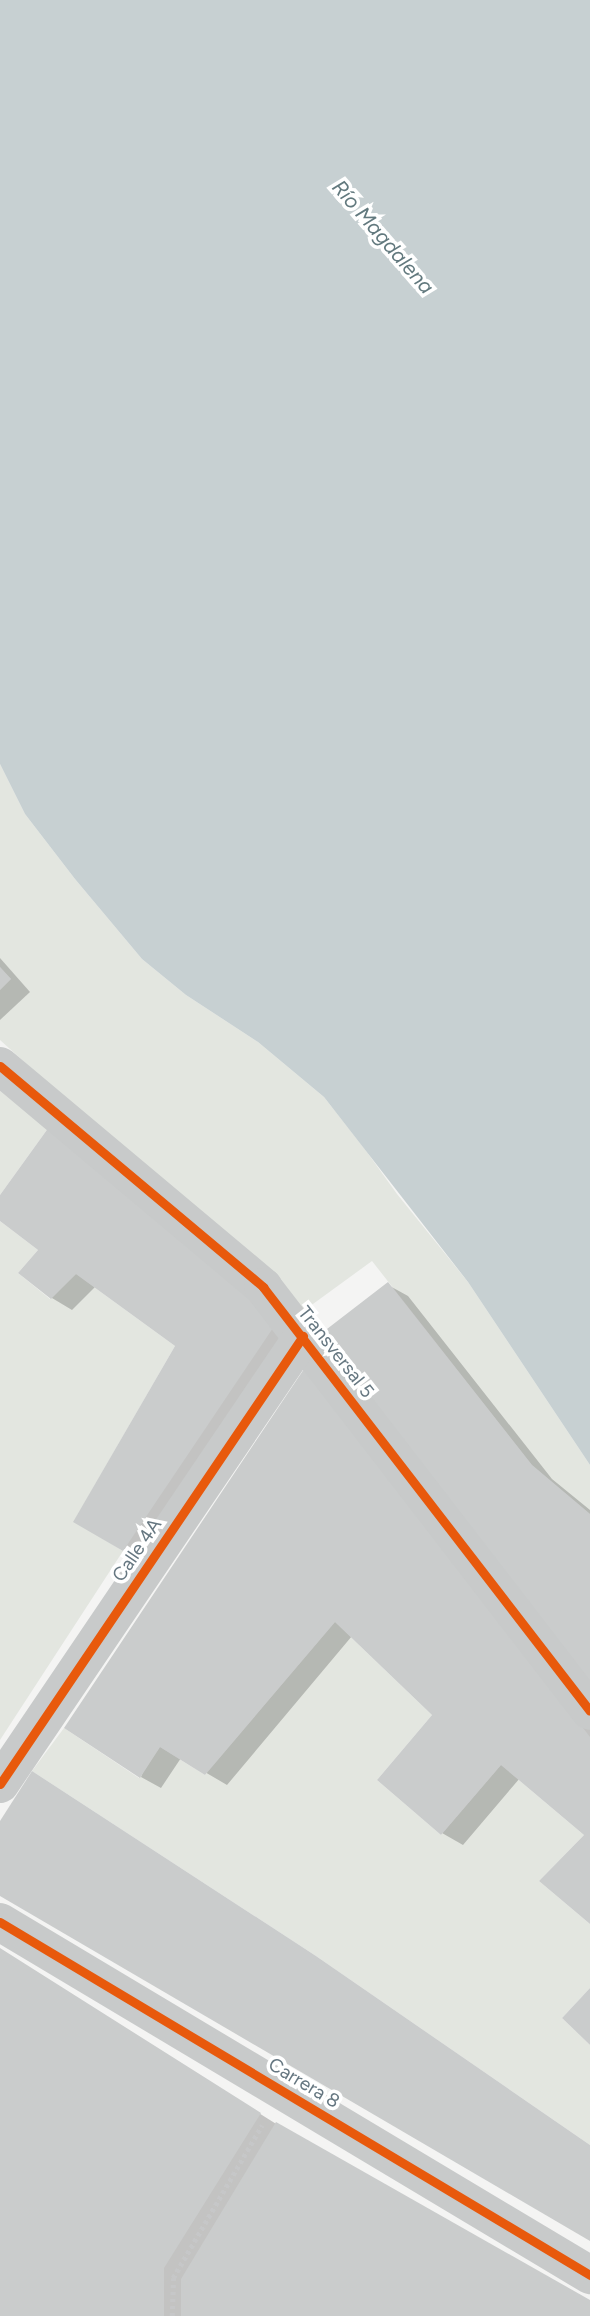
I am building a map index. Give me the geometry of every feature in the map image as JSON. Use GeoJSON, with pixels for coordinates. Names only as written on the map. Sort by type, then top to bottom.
{"type":"FeatureCollection","features":[{"type":"Feature","properties":{"kind":"street","name":"Transversal 5"},"geometry":{"type":"LineString","coordinates":[[0,1066],[263,1287],[590,1712]]}},
{"type":"Feature","properties":{"kind":"street","name":"Calle 4A"},"geometry":{"type":"LineString","coordinates":[[0,1784],[303,1336]]}},
{"type":"Feature","properties":{"kind":"street","name":"Carrera 8"},"geometry":{"type":"LineString","coordinates":[[0,1922],[590,2275]]}},
{"type":"Feature","properties":{"kind":"path"},"geometry":{"type":"LineString","coordinates":[[172,2316],[173,2278],[282,2091]]}},
{"type":"Feature","properties":{"kind":"shaded area"},"geometry":{"type":"Polygon","coordinates":[[[0,764],[25,814],[142,959],[186,995],[258,1042],[324,1097],[468,1282],[590,1465],[590,1514],[532,1465],[372,1261],[302,1312],[0,1040],[0,990],[11,979],[0,967],[0,764]]]}},
{"type":"Feature","properties":{"kind":"shaded area"},"geometry":{"type":"Polygon","coordinates":[[[0,1088],[49,1127],[0,1195],[0,1088]]]}},
{"type":"Feature","properties":{"kind":"shaded area"},"geometry":{"type":"Polygon","coordinates":[[[0,1221],[38,1250],[18,1273],[50,1299],[76,1274],[175,1346],[74,1521],[123,1551],[0,1740],[0,1221]]]}},
{"type":"Feature","properties":{"kind":"shaded area"},"geometry":{"type":"Polygon","coordinates":[[[335,1622],[432,1715],[377,1780],[441,1835],[501,1765],[584,1835],[539,1881],[590,1924],[590,1988],[562,2018],[590,2045],[590,2145],[316,1956],[32,1771],[64,1728],[139,1778],[160,1747],[205,1775],[335,1622]]]}},
{"type":"Feature","properties":{"kind":"water","name":"Río Magdalena"},"geometry":{"type":"Polygon","coordinates":[[[0,0],[590,0],[590,1465],[468,1282],[324,1097],[258,1042],[186,995],[142,959],[25,814],[0,764],[0,0]]]}},
{"type":"Feature","properties":{"kind":"building"},"geometry":{"type":"Polygon","coordinates":[[[0,967],[11,979],[0,990],[0,967]]]}},
{"type":"Feature","properties":{"kind":"building"},"geometry":{"type":"Polygon","coordinates":[[[49,1127],[277,1322],[123,1551],[73,1522],[175,1346],[76,1274],[51,1299],[18,1273],[38,1250],[0,1221],[0,1195],[49,1127]]]}},
{"type":"Feature","properties":{"kind":"building"},"geometry":{"type":"Polygon","coordinates":[[[388,1282],[532,1465],[590,1514],[590,1698],[314,1339],[388,1282]]]}},
{"type":"Feature","properties":{"kind":"building"},"geometry":{"type":"Polygon","coordinates":[[[306,1366],[590,1737],[590,1924],[539,1881],[584,1835],[501,1765],[441,1835],[377,1780],[432,1715],[335,1622],[205,1775],[160,1747],[140,1778],[64,1728],[306,1366]]]}},
{"type":"Feature","properties":{"kind":"building"},"geometry":{"type":"Polygon","coordinates":[[[32,1771],[316,1956],[590,2145],[590,2241],[0,1896],[0,1821],[32,1771]]]}},
{"type":"Feature","properties":{"kind":"building"},"geometry":{"type":"Polygon","coordinates":[[[0,1948],[261,2113],[164,2268],[164,2316],[0,2316],[0,1948]]]}},
{"type":"Feature","properties":{"kind":"building"},"geometry":{"type":"Polygon","coordinates":[[[590,1988],[590,2045],[562,2018],[590,1988]]]}},
{"type":"Feature","properties":{"kind":"building"},"geometry":{"type":"Polygon","coordinates":[[[276,2122],[590,2300],[590,2316],[181,2316],[181,2279],[276,2122]]]}},
{"type":"Feature","properties":{"kind":"cycle path"},"geometry":{"type":"LineString","coordinates":[[0,1066],[263,1287],[590,1711]]}},
{"type":"Feature","properties":{"kind":"cycle path"},"geometry":{"type":"LineString","coordinates":[[0,1784],[303,1336]]}},
{"type":"Feature","properties":{"kind":"cycle path"},"geometry":{"type":"LineString","coordinates":[[0,1922],[590,2275]]}}]}
